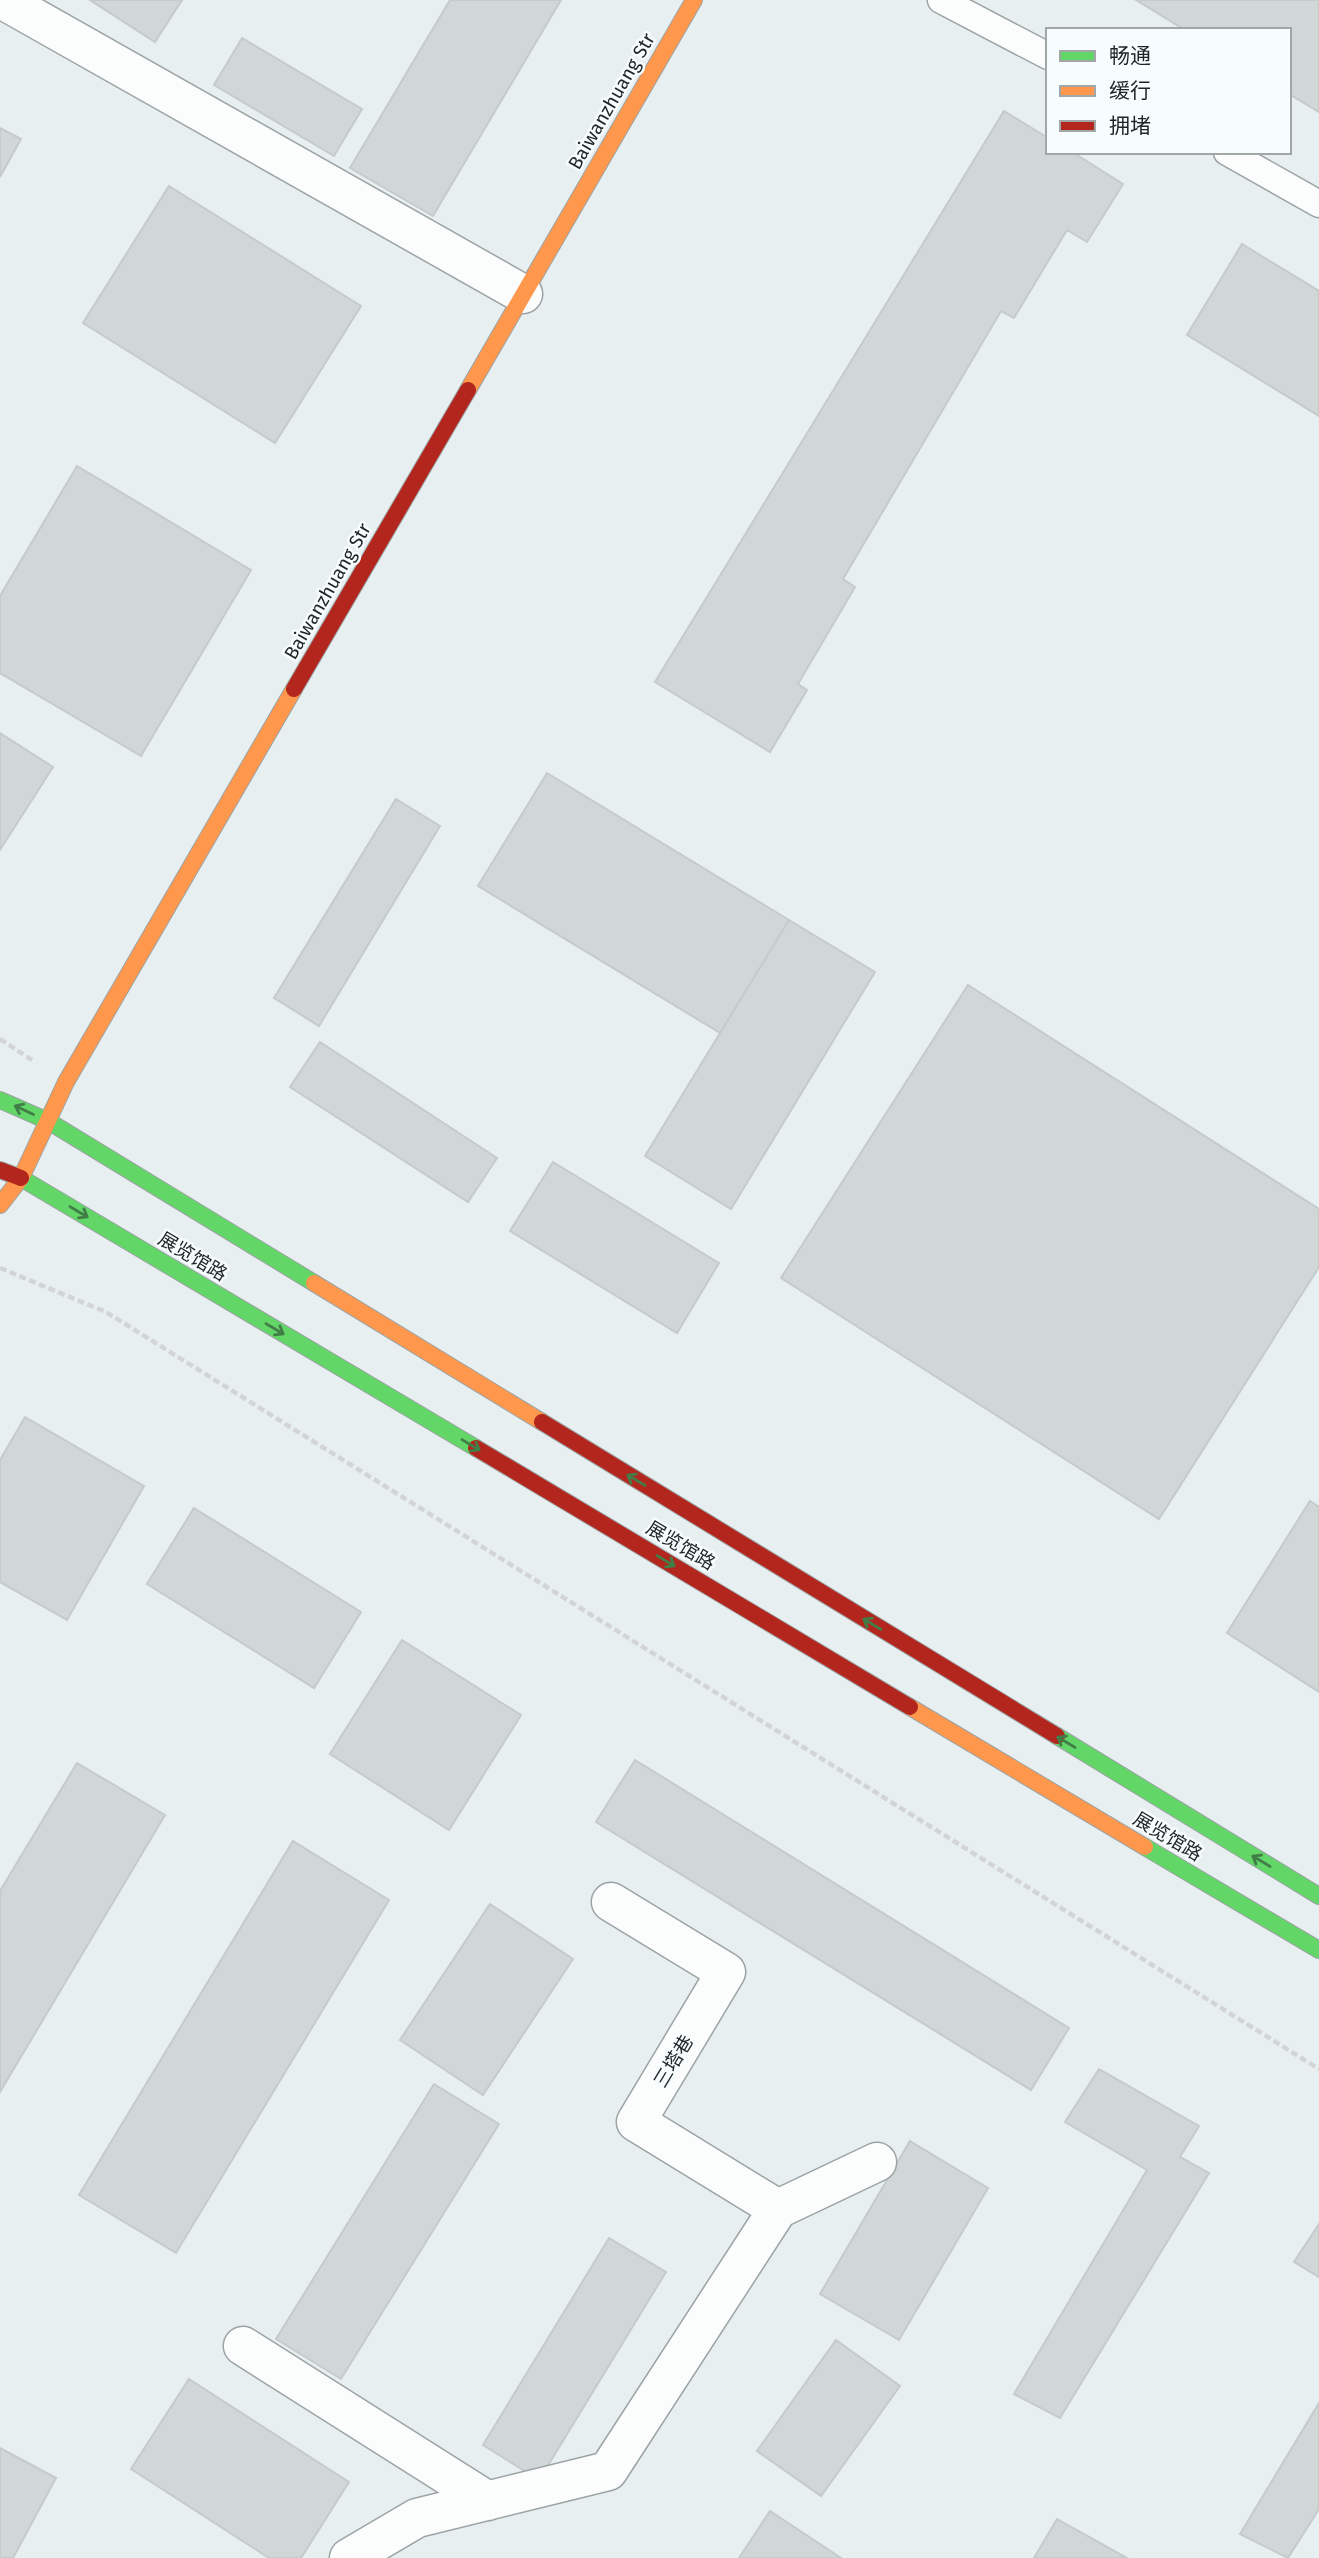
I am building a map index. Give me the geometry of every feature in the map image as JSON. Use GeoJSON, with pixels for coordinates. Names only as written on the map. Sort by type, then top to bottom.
{"type":"FeatureCollection","features":[{"type":"Feature","properties":{"kind":"main road","name":"Baiwanzhuang Str"},"geometry":{"type":"LineString","coordinates":[[0,1205],[21,1178],[80,1059],[694,0]]}},
{"type":"Feature","properties":{"kind":"main road","name":"展览馆路"},"geometry":{"type":"LineString","coordinates":[[0,1100],[48,1121],[1319,1896]]}},
{"type":"Feature","properties":{"kind":"main road","name":"展览馆路"},"geometry":{"type":"LineString","coordinates":[[0,1170],[21,1178],[1319,1950]]}},
{"type":"Feature","properties":{"kind":"street"},"geometry":{"type":"LineString","coordinates":[[3,0],[523,294]]}},
{"type":"Feature","properties":{"kind":"street","name":"三塔巷"},"geometry":{"type":"LineString","coordinates":[[611,1902],[726,1972],[636,2122],[778,2209]]}},
{"type":"Feature","properties":{"kind":"street"},"geometry":{"type":"LineString","coordinates":[[349,2558],[417,2518],[608,2471],[778,2209],[877,2162]]}},
{"type":"Feature","properties":{"kind":"street"},"geometry":{"type":"LineString","coordinates":[[243,2346],[488,2501]]}},
{"type":"Feature","properties":{"kind":"lane"},"geometry":{"type":"LineString","coordinates":[[941,0],[1046,55]]}},
{"type":"Feature","properties":{"kind":"lane"},"geometry":{"type":"LineString","coordinates":[[1231,154],[1319,204]]}},
{"type":"Feature","properties":{"kind":"path"},"geometry":{"type":"LineString","coordinates":[[0,1268],[106,1312],[1319,2069]]}},
{"type":"Feature","properties":{"kind":"building"},"geometry":{"type":"Polygon","coordinates":[[[90,0],[182,0],[155,42],[90,0]]]}},
{"type":"Feature","properties":{"kind":"building"},"geometry":{"type":"Polygon","coordinates":[[[450,0],[561,0],[433,216],[350,168],[450,0]]]}},
{"type":"Feature","properties":{"kind":"building"},"geometry":{"type":"Polygon","coordinates":[[[1136,0],[1319,1],[1319,112],[1291,95],[1291,28],[1182,28],[1136,0]]]}},
{"type":"Feature","properties":{"kind":"building"},"geometry":{"type":"Polygon","coordinates":[[[242,38],[362,109],[334,156],[214,85],[242,38]]]}},
{"type":"Feature","properties":{"kind":"building"},"geometry":{"type":"Polygon","coordinates":[[[1004,111],[1046,137],[1046,154],[1075,154],[1123,184],[1087,242],[1067,230],[1014,318],[1001,311],[843,579],[855,587],[798,684],[807,690],[770,752],[655,682],[1004,111]]]}},
{"type":"Feature","properties":{"kind":"building"},"geometry":{"type":"Polygon","coordinates":[[[0,128],[21,139],[0,177],[0,128]]]}},
{"type":"Feature","properties":{"kind":"building"},"geometry":{"type":"Polygon","coordinates":[[[169,186],[361,306],[275,443],[83,323],[169,186]]]}},
{"type":"Feature","properties":{"kind":"building"},"geometry":{"type":"Polygon","coordinates":[[[1242,244],[1319,291],[1319,416],[1187,335],[1242,244]]]}},
{"type":"Feature","properties":{"kind":"building"},"geometry":{"type":"Polygon","coordinates":[[[77,466],[251,570],[141,756],[0,673],[0,596],[77,466]]]}},
{"type":"Feature","properties":{"kind":"building"},"geometry":{"type":"Polygon","coordinates":[[[0,733],[53,767],[0,850],[0,733]]]}},
{"type":"Feature","properties":{"kind":"building"},"geometry":{"type":"Polygon","coordinates":[[[547,773],[789,920],[720,1033],[478,886],[547,773]]]}},
{"type":"Feature","properties":{"kind":"building"},"geometry":{"type":"Polygon","coordinates":[[[396,799],[440,826],[319,1026],[274,998],[396,799]]]}},
{"type":"Feature","properties":{"kind":"building"},"geometry":{"type":"Polygon","coordinates":[[[789,920],[875,972],[731,1209],[645,1156],[789,920]]]}},
{"type":"Feature","properties":{"kind":"building"},"geometry":{"type":"Polygon","coordinates":[[[968,985],[1319,1209],[1319,1267],[1159,1519],[781,1278],[968,985]]]}},
{"type":"Feature","properties":{"kind":"building"},"geometry":{"type":"Polygon","coordinates":[[[320,1042],[497,1158],[468,1202],[290,1087],[320,1042]]]}},
{"type":"Feature","properties":{"kind":"building"},"geometry":{"type":"Polygon","coordinates":[[[553,1162],[719,1263],[677,1333],[510,1231],[553,1162]]]}},
{"type":"Feature","properties":{"kind":"building"},"geometry":{"type":"Polygon","coordinates":[[[25,1417],[144,1486],[67,1620],[0,1582],[0,1460],[25,1417]]]}},
{"type":"Feature","properties":{"kind":"building"},"geometry":{"type":"Polygon","coordinates":[[[1310,1501],[1319,1507],[1319,1692],[1227,1633],[1310,1501]]]}},
{"type":"Feature","properties":{"kind":"building"},"geometry":{"type":"Polygon","coordinates":[[[194,1508],[361,1612],[314,1688],[147,1584],[194,1508]]]}},
{"type":"Feature","properties":{"kind":"building"},"geometry":{"type":"Polygon","coordinates":[[[402,1640],[521,1715],[449,1830],[330,1754],[402,1640]]]}},
{"type":"Feature","properties":{"kind":"building"},"geometry":{"type":"Polygon","coordinates":[[[635,1760],[1069,2028],[1031,2090],[596,1822],[635,1760]]]}},
{"type":"Feature","properties":{"kind":"building"},"geometry":{"type":"Polygon","coordinates":[[[77,1763],[165,1815],[0,2092],[0,1891],[77,1763]]]}},
{"type":"Feature","properties":{"kind":"building"},"geometry":{"type":"Polygon","coordinates":[[[293,1841],[389,1900],[176,2253],[79,2195],[293,1841]]]}},
{"type":"Feature","properties":{"kind":"building"},"geometry":{"type":"Polygon","coordinates":[[[490,1904],[573,1959],[483,2095],[400,2040],[490,1904]]]}},
{"type":"Feature","properties":{"kind":"building"},"geometry":{"type":"Polygon","coordinates":[[[1099,2069],[1199,2126],[1180,2157],[1209,2173],[1060,2418],[1014,2394],[1147,2170],[1065,2122],[1099,2069]]]}},
{"type":"Feature","properties":{"kind":"building"},"geometry":{"type":"Polygon","coordinates":[[[434,2084],[499,2124],[341,2379],[276,2339],[434,2084]]]}},
{"type":"Feature","properties":{"kind":"building"},"geometry":{"type":"Polygon","coordinates":[[[910,2141],[988,2188],[899,2340],[820,2294],[910,2141]]]}},
{"type":"Feature","properties":{"kind":"building"},"geometry":{"type":"Polygon","coordinates":[[[1319,2224],[1319,2277],[1294,2262],[1319,2224]]]}},
{"type":"Feature","properties":{"kind":"building"},"geometry":{"type":"Polygon","coordinates":[[[609,2238],[666,2272],[539,2480],[483,2445],[609,2238]]]}},
{"type":"Feature","properties":{"kind":"building"},"geometry":{"type":"Polygon","coordinates":[[[836,2340],[900,2386],[821,2496],[757,2451],[836,2340]]]}},
{"type":"Feature","properties":{"kind":"building"},"geometry":{"type":"Polygon","coordinates":[[[189,2379],[349,2482],[301,2558],[269,2558],[131,2469],[189,2379]]]}},
{"type":"Feature","properties":{"kind":"building"},"geometry":{"type":"Polygon","coordinates":[[[1319,2403],[1319,2509],[1288,2558],[1240,2534],[1319,2403]]]}},
{"type":"Feature","properties":{"kind":"building"},"geometry":{"type":"Polygon","coordinates":[[[0,2448],[56,2478],[13,2558],[0,2558],[0,2448]]]}},
{"type":"Feature","properties":{"kind":"building"},"geometry":{"type":"Polygon","coordinates":[[[770,2511],[841,2558],[739,2558],[770,2511]]]}},
{"type":"Feature","properties":{"kind":"building"},"geometry":{"type":"Polygon","coordinates":[[[1057,2519],[1127,2558],[1034,2558],[1057,2519]]]}},
{"type":"Feature","properties":{"kind":"traffic: fast"},"geometry":{"type":"LineString","coordinates":[[0,1100],[48,1121]]}},
{"type":"Feature","properties":{"kind":"traffic: fast"},"geometry":{"type":"LineString","coordinates":[[48,1121],[314,1283]]}},
{"type":"Feature","properties":{"kind":"traffic: fast"},"geometry":{"type":"LineString","coordinates":[[21,1178],[476,1448]]}},
{"type":"Feature","properties":{"kind":"traffic: fast"},"geometry":{"type":"LineString","coordinates":[[1057,1736],[1319,1896]]}},
{"type":"Feature","properties":{"kind":"traffic: fast"},"geometry":{"type":"LineString","coordinates":[[1145,1847],[1319,1950]]}},
{"type":"Feature","properties":{"kind":"traffic: slow"},"geometry":{"type":"LineString","coordinates":[[468,390],[694,0]]}},
{"type":"Feature","properties":{"kind":"traffic: slow"},"geometry":{"type":"LineString","coordinates":[[0,1205],[21,1178],[66,1082],[294,689]]}},
{"type":"Feature","properties":{"kind":"traffic: slow"},"geometry":{"type":"LineString","coordinates":[[314,1283],[542,1422]]}},
{"type":"Feature","properties":{"kind":"traffic: slow"},"geometry":{"type":"LineString","coordinates":[[910,1707],[1145,1847]]}},
{"type":"Feature","properties":{"kind":"traffic: jam"},"geometry":{"type":"LineString","coordinates":[[294,689],[468,390]]}},
{"type":"Feature","properties":{"kind":"traffic: jam"},"geometry":{"type":"LineString","coordinates":[[0,1170],[21,1178]]}},
{"type":"Feature","properties":{"kind":"traffic: jam"},"geometry":{"type":"LineString","coordinates":[[542,1422],[1057,1736]]}},
{"type":"Feature","properties":{"kind":"traffic: jam"},"geometry":{"type":"LineString","coordinates":[[476,1448],[910,1707]]}}]}
